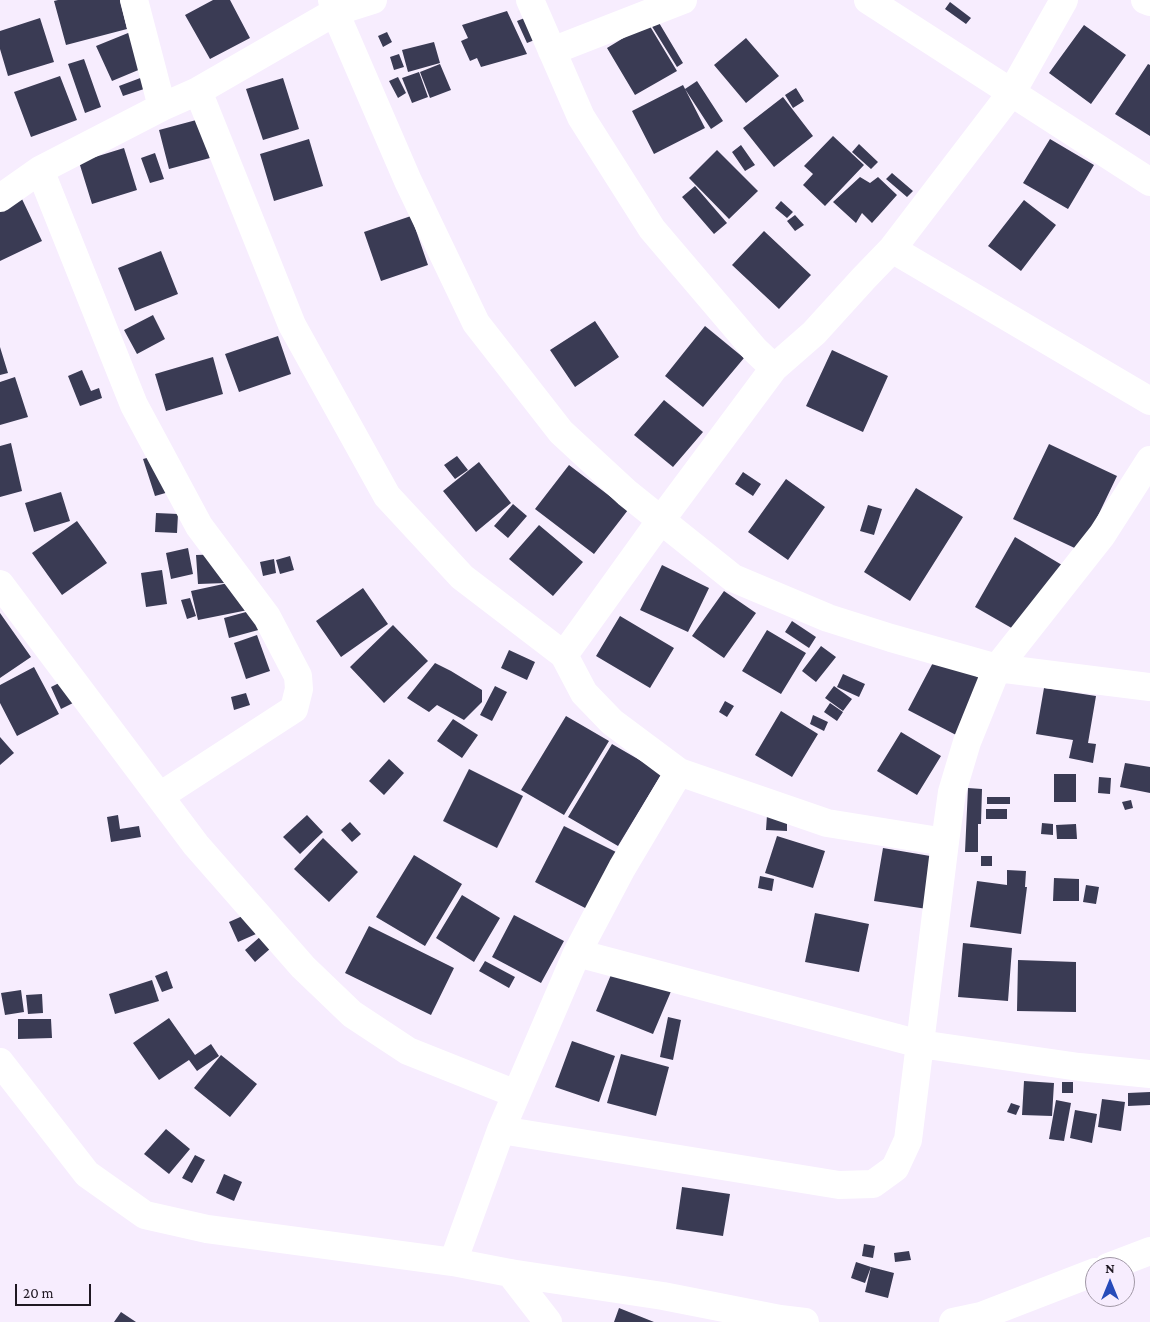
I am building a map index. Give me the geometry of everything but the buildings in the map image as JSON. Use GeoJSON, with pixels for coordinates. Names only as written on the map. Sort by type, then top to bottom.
{"type":"FeatureCollection","features":[{"type":"Feature","properties":{"kind":"street"},"geometry":{"type":"LineString","coordinates":[[134,0],[162,107]]}},
{"type":"Feature","properties":{"kind":"street"},"geometry":{"type":"LineString","coordinates":[[0,198],[40,170],[162,107],[198,91],[334,6],[373,0]]}},
{"type":"Feature","properties":{"kind":"street"},"geometry":{"type":"LineString","coordinates":[[530,0],[581,117],[652,229],[755,350],[774,368]]}},
{"type":"Feature","properties":{"kind":"street"},"geometry":{"type":"LineString","coordinates":[[552,50],[683,0]]}},
{"type":"Feature","properties":{"kind":"street"},"geometry":{"type":"LineString","coordinates":[[868,0],[1150,182]]}},
{"type":"Feature","properties":{"kind":"street"},"geometry":{"type":"LineString","coordinates":[[564,655],[774,368],[814,333],[892,249],[1012,92],[1064,0]]}},
{"type":"Feature","properties":{"kind":"street"},"geometry":{"type":"LineString","coordinates":[[1146,0],[1150,2]]}},
{"type":"Feature","properties":{"kind":"street"},"geometry":{"type":"LineString","coordinates":[[334,6],[408,182],[476,323],[561,432],[628,493],[733,578],[828,618],[890,638],[997,668],[1150,687]]}},
{"type":"Feature","properties":{"kind":"street"},"geometry":{"type":"LineString","coordinates":[[198,91],[292,325],[387,496],[462,577],[564,655],[584,693],[612,722],[680,772],[828,823],[945,842]]}},
{"type":"Feature","properties":{"kind":"street"},"geometry":{"type":"LineString","coordinates":[[40,170],[134,405],[199,526],[267,617],[298,676],[299,689],[294,709],[160,796]]}},
{"type":"Feature","properties":{"kind":"street"},"geometry":{"type":"LineString","coordinates":[[892,249],[1150,400]]}},
{"type":"Feature","properties":{"kind":"street"},"geometry":{"type":"LineString","coordinates":[[501,1130],[839,1185],[874,1184],[895,1168],[908,1140],[952,792],[965,750],[997,668],[1102,535],[1150,460]]}},
{"type":"Feature","properties":{"kind":"street"},"geometry":{"type":"LineString","coordinates":[[0,584],[196,845],[303,967],[352,1014],[408,1051],[516,1094]]}},
{"type":"Feature","properties":{"kind":"street"},"geometry":{"type":"LineString","coordinates":[[453,1262],[501,1130],[577,953],[622,868],[680,772]]}},
{"type":"Feature","properties":{"kind":"street"},"geometry":{"type":"LineString","coordinates":[[577,953],[920,1044],[1079,1067],[1150,1074]]}},
{"type":"Feature","properties":{"kind":"street"},"geometry":{"type":"LineString","coordinates":[[0,1062],[87,1174],[145,1215],[207,1229],[453,1262],[510,1273],[663,1296],[780,1319],[805,1322]]}},
{"type":"Feature","properties":{"kind":"street"},"geometry":{"type":"LineString","coordinates":[[1134,1257],[1150,1251]]}},
{"type":"Feature","properties":{"kind":"street"},"geometry":{"type":"LineString","coordinates":[[510,1273],[548,1322]]}},
{"type":"Feature","properties":{"kind":"street"},"geometry":{"type":"LineString","coordinates":[[953,1322],[981,1316],[1085,1276]]}}]}
